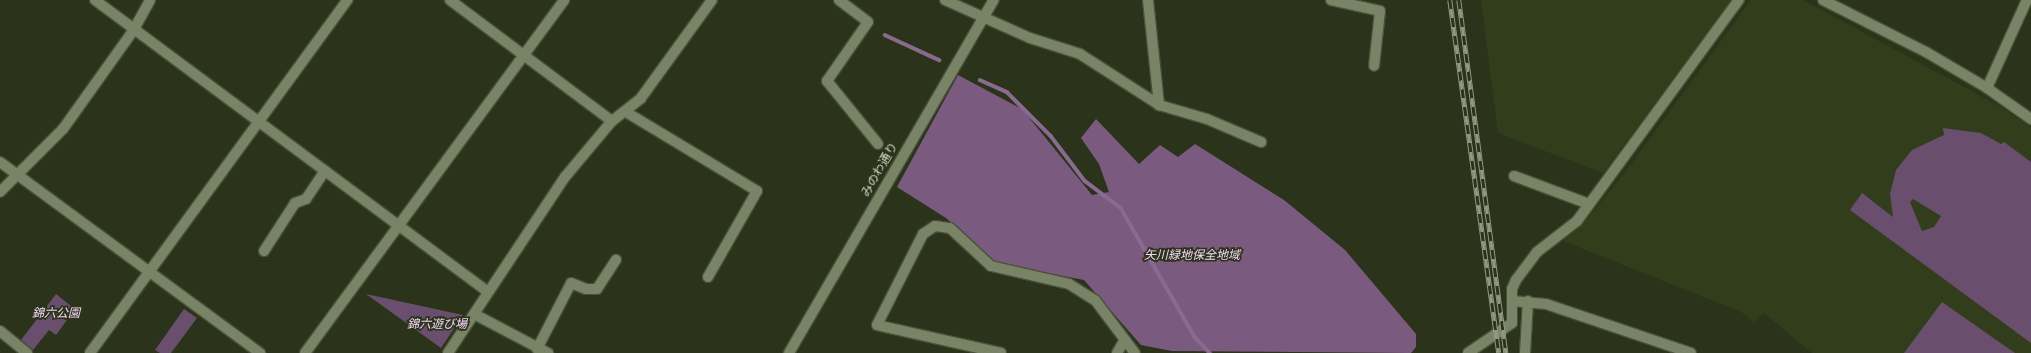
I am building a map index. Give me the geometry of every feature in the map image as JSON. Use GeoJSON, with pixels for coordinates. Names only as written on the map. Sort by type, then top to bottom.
{"type":"FeatureCollection","features":[{"type":"Feature","properties":{"kind":"street"},"geometry":{"type":"LineString","coordinates":[[95,0],[133,31],[487,291]]}},
{"type":"Feature","properties":{"kind":"street"},"geometry":{"type":"LineString","coordinates":[[0,192],[63,129],[133,31],[150,0]]}},
{"type":"Feature","properties":{"kind":"street"},"geometry":{"type":"LineString","coordinates":[[90,353],[257,121],[347,0]]}},
{"type":"Feature","properties":{"kind":"street"},"geometry":{"type":"LineString","coordinates":[[450,0],[525,54],[612,120]]}},
{"type":"Feature","properties":{"kind":"street"},"geometry":{"type":"LineString","coordinates":[[305,353],[564,0]]}},
{"type":"Feature","properties":{"kind":"street"},"geometry":{"type":"LineString","coordinates":[[448,353],[533,221],[612,120],[626,112],[683,44],[712,0]]}},
{"type":"Feature","properties":{"kind":"street"},"geometry":{"type":"LineString","coordinates":[[839,0],[868,22],[827,81],[878,144]]}},
{"type":"Feature","properties":{"kind":"street"},"geometry":{"type":"LineString","coordinates":[[945,0],[1030,38],[1080,54],[1159,105],[1207,119],[1261,142]]}},
{"type":"Feature","properties":{"kind":"street","name":"みのわ通り"},"geometry":{"type":"LineString","coordinates":[[790,353],[994,0]]}},
{"type":"Feature","properties":{"kind":"street"},"geometry":{"type":"LineString","coordinates":[[1148,0],[1159,105]]}},
{"type":"Feature","properties":{"kind":"street"},"geometry":{"type":"LineString","coordinates":[[1331,0],[1380,11],[1374,66]]}},
{"type":"Feature","properties":{"kind":"street"},"geometry":{"type":"LineString","coordinates":[[1468,353],[1512,323],[1512,301],[1516,280],[1536,252],[1577,221],[1739,0]]}},
{"type":"Feature","properties":{"kind":"street"},"geometry":{"type":"LineString","coordinates":[[1823,0],[1987,88],[2031,119]]}},
{"type":"Feature","properties":{"kind":"street"},"geometry":{"type":"LineString","coordinates":[[1987,88],[2027,0]]}},
{"type":"Feature","properties":{"kind":"street"},"geometry":{"type":"LineString","coordinates":[[626,112],[757,191],[708,277]]}},
{"type":"Feature","properties":{"kind":"street"},"geometry":{"type":"LineString","coordinates":[[0,162],[260,353]]}},
{"type":"Feature","properties":{"kind":"street"},"geometry":{"type":"LineString","coordinates":[[264,251],[295,203],[306,199],[325,171]]}},
{"type":"Feature","properties":{"kind":"street"},"geometry":{"type":"LineString","coordinates":[[1514,176],[1589,204]]}},
{"type":"Feature","properties":{"kind":"street"},"geometry":{"type":"LineString","coordinates":[[1002,353],[971,350],[878,324],[923,234],[935,226],[950,228],[991,266],[1069,284],[1095,300],[1124,341],[1135,353]]}},
{"type":"Feature","properties":{"kind":"street"},"geometry":{"type":"LineString","coordinates":[[538,349],[571,283],[586,289],[597,288],[616,260]]}},
{"type":"Feature","properties":{"kind":"street"},"geometry":{"type":"LineString","coordinates":[[1512,301],[1528,301],[1691,353]]}},
{"type":"Feature","properties":{"kind":"street"},"geometry":{"type":"LineString","coordinates":[[1525,353],[1528,301]]}},
{"type":"Feature","properties":{"kind":"street"},"geometry":{"type":"LineString","coordinates":[[474,314],[548,353]]}},
{"type":"Feature","properties":{"kind":"street"},"geometry":{"type":"LineString","coordinates":[[0,331],[26,353]]}},
{"type":"Feature","properties":{"kind":"street"},"geometry":{"type":"LineString","coordinates":[[1117,353],[1124,341]]}},
{"type":"Feature","properties":{"kind":"shaded area"},"geometry":{"type":"Polygon","coordinates":[[[1481,0],[1731,0],[1603,173],[1498,133],[1481,0]]]}},
{"type":"Feature","properties":{"kind":"shaded area"},"geometry":{"type":"Polygon","coordinates":[[[1751,0],[1803,0],[2001,107],[2031,128],[2031,353],[1812,353],[1764,313],[1754,322],[1741,312],[1563,241],[1581,226],[1626,171],[1751,0]]]}},
{"type":"Feature","properties":{"kind":"green space","name":"矢川緑地保全地域"},"geometry":{"type":"Polygon","coordinates":[[[958,75],[1022,109],[1092,195],[1109,192],[1099,164],[1081,138],[1096,119],[1139,164],[1160,145],[1178,157],[1195,144],[1284,200],[1345,250],[1416,334],[1416,347],[1411,353],[1172,351],[1141,345],[1084,280],[995,263],[946,218],[897,187],[958,75]]]}},
{"type":"Feature","properties":{"kind":"green space"},"geometry":{"type":"Polygon","coordinates":[[[1943,128],[1981,133],[2001,144],[2004,142],[2031,162],[2031,343],[1850,210],[1862,193],[1893,217],[1890,194],[1896,170],[1912,150],[1944,135],[1943,128]],[[1913,199],[1910,202],[1922,231],[1934,227],[1941,216],[1913,199]]]}},
{"type":"Feature","properties":{"kind":"green space","name":"錦六公園"},"geometry":{"type":"Polygon","coordinates":[[[56,294],[75,309],[56,335],[49,330],[33,350],[21,340],[56,294]]]}},
{"type":"Feature","properties":{"kind":"green space","name":"錦六遊び場"},"geometry":{"type":"Polygon","coordinates":[[[366,294],[463,315],[441,348],[366,294]]]}},
{"type":"Feature","properties":{"kind":"green space"},"geometry":{"type":"Polygon","coordinates":[[[1942,302],[2015,353],[1904,353],[1942,302]]]}},
{"type":"Feature","properties":{"kind":"green space"},"geometry":{"type":"Polygon","coordinates":[[[184,309],[197,318],[171,353],[160,353],[155,350],[184,309]]]}},
{"type":"Feature","properties":{"kind":"waterway"},"geometry":{"type":"LineString","coordinates":[[885,35],[939,60]]}},
{"type":"Feature","properties":{"kind":"waterway"},"geometry":{"type":"LineString","coordinates":[[980,80],[1007,92],[1051,136],[1085,181],[1121,208],[1195,337],[1210,353]]}},
{"type":"Feature","properties":{"kind":"railway"},"geometry":{"type":"LineString","coordinates":[[1450,0],[1499,353]]}},
{"type":"Feature","properties":{"kind":"railway"},"geometry":{"type":"LineString","coordinates":[[1459,0],[1506,353]]}}]}
